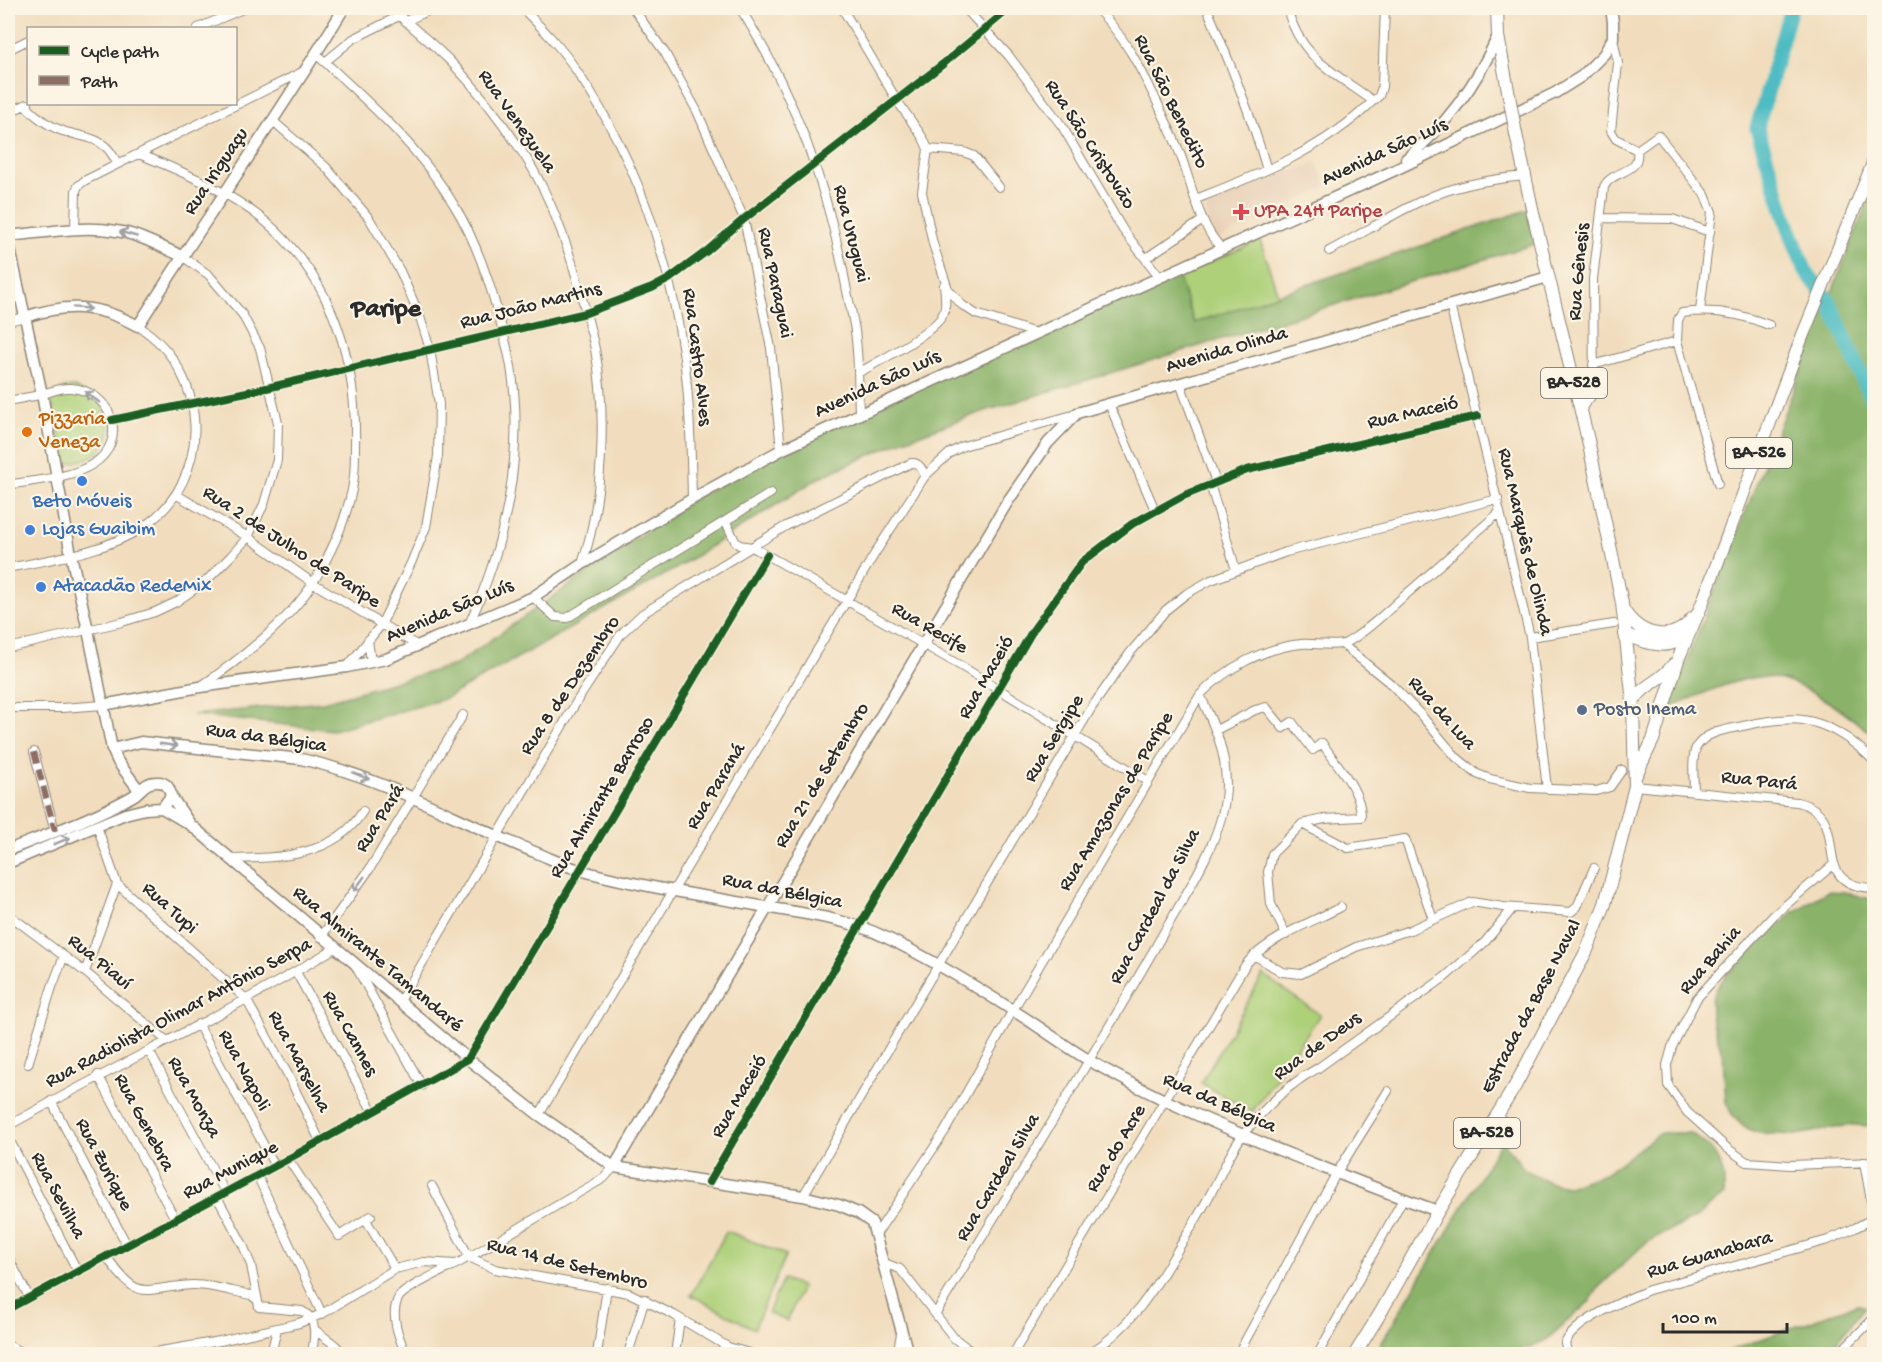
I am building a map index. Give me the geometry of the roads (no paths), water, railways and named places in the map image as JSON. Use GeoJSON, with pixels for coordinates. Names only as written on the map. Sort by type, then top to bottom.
{"type":"FeatureCollection","features":[{"type":"Feature","properties":{"kind":"main road","name":"Rua Iriguaçu"},"geometry":{"type":"LineString","coordinates":[[138,326],[182,256],[273,122],[344,8]]}},
{"type":"Feature","properties":{"kind":"main road","name":"BA-528"},"geometry":{"type":"LineString","coordinates":[[1497,8],[1498,36],[1516,134],[1580,409],[1623,609],[1633,702],[1635,781]]}},
{"type":"Feature","properties":{"kind":"main road"},"geometry":{"type":"LineString","coordinates":[[1611,8],[1613,38]]}},
{"type":"Feature","properties":{"kind":"main road"},"geometry":{"type":"LineString","coordinates":[[1395,170],[1428,140],[1456,109],[1480,74],[1498,36]]}},
{"type":"Feature","properties":{"kind":"main road","name":"Avenida São Luís"},"geometry":{"type":"LineString","coordinates":[[103,705],[229,682],[347,667],[386,659],[533,597],[581,564],[781,450],[1395,170],[1555,93],[1582,76],[1595,64],[1613,38]]}},
{"type":"Feature","properties":{"kind":"main road","name":"BA-526"},"geometry":{"type":"LineString","coordinates":[[1635,781],[1653,740],[1679,657],[1702,604],[1817,302],[1875,161]]}},
{"type":"Feature","properties":{"kind":"main road"},"geometry":{"type":"LineString","coordinates":[[139,790],[118,762],[112,749],[71,555],[42,394],[8,238],[75,230],[117,231],[136,236],[182,256]]}},
{"type":"Feature","properties":{"kind":"main road","name":"Avenida Olinda"},"geometry":{"type":"LineString","coordinates":[[1077,413],[1548,277]]}},
{"type":"Feature","properties":{"kind":"main road"},"geometry":{"type":"LineString","coordinates":[[25,317],[49,309],[89,308],[114,315],[138,326]]}},
{"type":"Feature","properties":{"kind":"main road","name":"Rua 21 de Setembro"},"geometry":{"type":"LineString","coordinates":[[614,1167],[1027,470],[1048,443],[1077,413]]}},
{"type":"Feature","properties":{"kind":"main road"},"geometry":{"type":"LineString","coordinates":[[1623,609],[1636,626],[1647,632],[1666,635],[1679,631],[1687,625],[1702,604]]}},
{"type":"Feature","properties":{"kind":"main road"},"geometry":{"type":"LineString","coordinates":[[1626,634],[1649,644],[1674,643],[1686,636],[1695,621]]}},
{"type":"Feature","properties":{"kind":"main road","name":"BA-526"},"geometry":{"type":"LineString","coordinates":[[1633,702],[1641,690],[1667,674],[1679,657]]}},
{"type":"Feature","properties":{"kind":"main road","name":"Rua da Bélgica"},"geometry":{"type":"LineString","coordinates":[[112,749],[141,742],[301,759],[344,770],[495,837],[579,870],[860,927],[882,935],[938,965],[1090,1060],[1165,1100],[1242,1136],[1336,1174],[1438,1211]]}},
{"type":"Feature","properties":{"kind":"main road"},"geometry":{"type":"LineString","coordinates":[[8,850],[123,801],[149,783],[159,781],[168,787],[171,796],[162,808],[135,812],[8,863]]}},
{"type":"Feature","properties":{"kind":"main road","name":"Estrada da Base Naval"},"geometry":{"type":"LineString","coordinates":[[1355,1354],[1438,1211],[1515,1086],[1587,950],[1605,904],[1635,781]]}},
{"type":"Feature","properties":{"kind":"main road","name":"Rua Almirante Tamandaré"},"geometry":{"type":"LineString","coordinates":[[171,796],[192,826]]}},
{"type":"Feature","properties":{"kind":"main road","name":"Rua Almirante Tamandaré"},"geometry":{"type":"LineString","coordinates":[[162,808],[192,826],[228,859],[468,1059],[539,1115],[614,1167],[803,1196],[839,1205],[858,1213],[872,1223],[908,1354]]}},
{"type":"Feature","properties":{"kind":"street"},"geometry":{"type":"LineString","coordinates":[[200,27],[245,8]]}},
{"type":"Feature","properties":{"kind":"street","name":"Rua Venezuela"},"geometry":{"type":"LineString","coordinates":[[390,8],[450,62],[483,98],[527,160],[548,200],[568,251],[595,351],[602,453],[588,547],[581,564]]}},
{"type":"Feature","properties":{"kind":"street"},"geometry":{"type":"LineString","coordinates":[[406,21],[434,8]]}},
{"type":"Feature","properties":{"kind":"street","name":"Rua Castro Alves"},"geometry":{"type":"LineString","coordinates":[[522,8],[575,68],[620,144],[646,206],[669,279],[684,359],[690,432],[692,499]]}},
{"type":"Feature","properties":{"kind":"street","name":"Rua Paraguai"},"geometry":{"type":"LineString","coordinates":[[633,8],[665,53],[697,111],[744,219],[771,348],[781,450]]}},
{"type":"Feature","properties":{"kind":"street","name":"Rua Uruguai"},"geometry":{"type":"LineString","coordinates":[[740,8],[754,29],[781,82],[829,209],[856,340],[859,413]]}},
{"type":"Feature","properties":{"kind":"street"},"geometry":{"type":"LineString","coordinates":[[842,8],[928,149],[922,192],[933,244],[948,289],[962,305],[976,314],[1036,333]]}},
{"type":"Feature","properties":{"kind":"street","name":"Rua São Cristovão"},"geometry":{"type":"LineString","coordinates":[[965,8],[1009,56],[1062,126],[1123,230],[1159,276]]}},
{"type":"Feature","properties":{"kind":"street","name":"Rua João Martins"},"geometry":{"type":"LineString","coordinates":[[112,420],[271,387],[586,313],[652,288],[669,279],[707,251],[744,219],[1010,8]]}},
{"type":"Feature","properties":{"kind":"street","name":"Rua São Benedito"},"geometry":{"type":"LineString","coordinates":[[1096,8],[1121,36],[1134,56],[1179,150],[1203,220],[1212,238],[1221,248]]}},
{"type":"Feature","properties":{"kind":"street"},"geometry":{"type":"LineString","coordinates":[[1208,8],[1255,126],[1267,171]]}},
{"type":"Feature","properties":{"kind":"street"},"geometry":{"type":"LineString","coordinates":[[1287,8],[1296,31],[1311,55],[1328,70],[1373,101]]}},
{"type":"Feature","properties":{"kind":"street"},"geometry":{"type":"LineString","coordinates":[[1196,199],[1267,171],[1306,152],[1325,140],[1379,96],[1382,87],[1385,8]]}},
{"type":"Feature","properties":{"kind":"street"},"geometry":{"type":"LineString","coordinates":[[325,62],[353,39],[399,16]]}},
{"type":"Feature","properties":{"kind":"street"},"geometry":{"type":"LineString","coordinates":[[1613,38],[1618,63],[1611,131],[1616,139],[1637,150],[1658,135],[1710,203],[1712,212],[1700,311]]}},
{"type":"Feature","properties":{"kind":"street"},"geometry":{"type":"LineString","coordinates":[[8,51],[27,41]]}},
{"type":"Feature","properties":{"kind":"street"},"geometry":{"type":"LineString","coordinates":[[316,54],[400,134],[426,165],[454,205],[474,243],[489,280],[503,332],[511,368],[515,415],[509,499],[493,561],[469,624]]}},
{"type":"Feature","properties":{"kind":"street"},"geometry":{"type":"LineString","coordinates":[[237,104],[305,70]]}},
{"type":"Feature","properties":{"kind":"street"},"geometry":{"type":"LineString","coordinates":[[8,112],[27,104]]}},
{"type":"Feature","properties":{"kind":"street"},"geometry":{"type":"LineString","coordinates":[[29,105],[34,115],[46,124],[88,137],[105,146],[117,163]]}},
{"type":"Feature","properties":{"kind":"street"},"geometry":{"type":"LineString","coordinates":[[75,230],[78,186],[117,163],[236,105]]}},
{"type":"Feature","properties":{"kind":"street"},"geometry":{"type":"LineString","coordinates":[[273,122],[326,167],[369,218],[400,271],[419,314],[430,349],[439,404],[438,456],[426,527],[381,625],[347,667]]}},
{"type":"Feature","properties":{"kind":"street"},"geometry":{"type":"LineString","coordinates":[[928,149],[964,152],[974,156],[999,187]]}},
{"type":"Feature","properties":{"kind":"street","name":"Rua Gênesis"},"geometry":{"type":"LineString","coordinates":[[1580,409],[1593,394],[1593,279],[1606,183],[1611,178],[1632,169],[1637,161],[1637,150]]}},
{"type":"Feature","properties":{"kind":"street"},"geometry":{"type":"LineString","coordinates":[[139,154],[181,171],[225,194],[273,228],[293,250],[332,310],[350,369],[354,393],[355,463],[351,497],[336,540],[313,583],[279,623],[230,666],[200,687]]}},
{"type":"Feature","properties":{"kind":"street"},"geometry":{"type":"LineString","coordinates":[[1329,251],[1422,201],[1446,191],[1494,179],[1526,176]]}},
{"type":"Feature","properties":{"kind":"street"},"geometry":{"type":"LineString","coordinates":[[1601,218],[1672,219],[1710,232]]}},
{"type":"Feature","properties":{"kind":"street"},"geometry":{"type":"LineString","coordinates":[[1146,258],[1203,220]]}},
{"type":"Feature","properties":{"kind":"street"},"geometry":{"type":"LineString","coordinates":[[8,648],[133,619],[176,602],[206,581],[248,537],[264,504],[276,460],[278,423],[260,348],[242,314],[209,275],[182,256]]}},
{"type":"Feature","properties":{"kind":"street"},"geometry":{"type":"LineString","coordinates":[[858,373],[881,361],[939,321],[944,313],[944,282]]}},
{"type":"Feature","properties":{"kind":"street","name":"Rua Marquês de Olinda"},"geometry":{"type":"LineString","coordinates":[[1450,305],[1530,637],[1547,789]]}},
{"type":"Feature","properties":{"kind":"street"},"geometry":{"type":"LineString","coordinates":[[1718,484],[1677,341],[1679,316],[1682,313],[1700,311],[1747,318],[1769,325]]}},
{"type":"Feature","properties":{"kind":"street"},"geometry":{"type":"LineString","coordinates":[[8,321],[25,317]]}},
{"type":"Feature","properties":{"kind":"street"},"geometry":{"type":"LineString","coordinates":[[8,568],[71,555],[101,546],[143,527],[177,495],[193,452],[195,425],[192,403],[183,378],[168,351],[155,336],[138,326]]}},
{"type":"Feature","properties":{"kind":"street"},"geometry":{"type":"LineString","coordinates":[[1593,365],[1677,341]]}},
{"type":"Feature","properties":{"kind":"street"},"geometry":{"type":"LineString","coordinates":[[1180,383],[1213,483],[1236,570]]}},
{"type":"Feature","properties":{"kind":"street"},"geometry":{"type":"LineString","coordinates":[[8,401],[62,388],[85,391],[105,407],[112,420],[113,438],[103,456],[91,465],[57,476],[8,485]]}},
{"type":"Feature","properties":{"kind":"street"},"geometry":{"type":"LineString","coordinates":[[1108,404],[1155,510]]}},
{"type":"Feature","properties":{"kind":"street","name":"Avenida Olinda"},"geometry":{"type":"LineString","coordinates":[[925,476],[936,463],[963,446],[1077,413]]}},
{"type":"Feature","properties":{"kind":"street","name":"Rua Maceió"},"geometry":{"type":"LineString","coordinates":[[709,1182],[1034,630],[1082,562],[1155,510],[1247,470],[1478,416]]}},
{"type":"Feature","properties":{"kind":"street","name":"Rua 8 de Dezembro"},"geometry":{"type":"LineString","coordinates":[[400,1001],[577,701],[627,627],[642,614],[786,526],[911,463],[920,465],[925,476]]}},
{"type":"Feature","properties":{"kind":"street","name":"Rua Paraná"},"geometry":{"type":"LineString","coordinates":[[539,1115],[882,541],[925,476]]}},
{"type":"Feature","properties":{"kind":"street"},"geometry":{"type":"LineString","coordinates":[[533,597],[555,617],[567,618],[771,494]]}},
{"type":"Feature","properties":{"kind":"street","name":"Rua 2 de Julho de Paripe"},"geometry":{"type":"LineString","coordinates":[[177,495],[248,537],[313,583],[418,646]]}},
{"type":"Feature","properties":{"kind":"street","name":"Rua Sergipe"},"geometry":{"type":"LineString","coordinates":[[803,1196],[938,965],[1108,683],[1166,610],[1186,594],[1212,580],[1286,552],[1498,499]]}},
{"type":"Feature","properties":{"kind":"street"},"geometry":{"type":"LineString","coordinates":[[1343,645],[1373,624],[1500,512]]}},
{"type":"Feature","properties":{"kind":"street","name":"Rua Recife"},"geometry":{"type":"LineString","coordinates":[[726,522],[739,545],[752,547],[767,555],[923,644],[1148,781]]}},
{"type":"Feature","properties":{"kind":"street","name":"Rua Almirante Barroso"},"geometry":{"type":"LineString","coordinates":[[468,1059],[767,555]]}},
{"type":"Feature","properties":{"kind":"street"},"geometry":{"type":"LineString","coordinates":[[1530,637],[1614,624],[1623,609]]}},
{"type":"Feature","properties":{"kind":"street"},"geometry":{"type":"LineString","coordinates":[[1614,624],[1626,634]]}},
{"type":"Feature","properties":{"kind":"street"},"geometry":{"type":"LineString","coordinates":[[368,640],[371,662]]}},
{"type":"Feature","properties":{"kind":"street","name":"Rua Amazonas de Paripe"},"geometry":{"type":"LineString","coordinates":[[875,1236],[945,1131],[1013,1010],[1200,695],[1228,671],[1273,650],[1301,644],[1343,645]]}},
{"type":"Feature","properties":{"kind":"street","name":"Rua da Lua"},"geometry":{"type":"LineString","coordinates":[[1343,645],[1391,684],[1456,757],[1471,770],[1490,780],[1530,788],[1602,790],[1610,787],[1622,770]]}},
{"type":"Feature","properties":{"kind":"street"},"geometry":{"type":"LineString","coordinates":[[229,682],[230,666]]}},
{"type":"Feature","properties":{"kind":"street","name":"Rua Cardeal da Silva"},"geometry":{"type":"LineString","coordinates":[[1090,1060],[1202,864],[1217,830],[1225,800],[1227,776],[1224,752],[1200,695]]}},
{"type":"Feature","properties":{"kind":"street"},"geometry":{"type":"LineString","coordinates":[[8,708],[103,705]]}},
{"type":"Feature","properties":{"kind":"street"},"geometry":{"type":"LineString","coordinates":[[1216,730],[1255,710],[1266,707],[1283,728],[1292,722],[1313,750],[1322,743],[1353,789],[1361,809],[1361,817],[1314,820],[1302,824],[1272,854],[1268,873],[1271,904],[1286,935]]}},
{"type":"Feature","properties":{"kind":"street","name":"Rua Pará"},"geometry":{"type":"LineString","coordinates":[[321,937],[369,870],[463,715]]}},
{"type":"Feature","properties":{"kind":"street","name":"Rua Pará"},"geometry":{"type":"LineString","coordinates":[[1694,792],[1695,752],[1698,744],[1712,733],[1752,724],[1802,720],[1831,729],[1860,747],[1875,761]]}},
{"type":"Feature","properties":{"kind":"street"},"geometry":{"type":"LineString","coordinates":[[34,752],[55,831]]}},
{"type":"Feature","properties":{"kind":"street","name":"Rua Pará"},"geometry":{"type":"LineString","coordinates":[[1635,781],[1694,792],[1810,805],[1822,815],[1827,824],[1833,865]]}},
{"type":"Feature","properties":{"kind":"street"},"geometry":{"type":"LineString","coordinates":[[228,859],[276,857],[315,850],[337,838],[363,811]]}},
{"type":"Feature","properties":{"kind":"street"},"geometry":{"type":"LineString","coordinates":[[1302,824],[1348,848],[1405,839],[1433,919]]}},
{"type":"Feature","properties":{"kind":"street","name":"Rua Tupi"},"geometry":{"type":"LineString","coordinates":[[97,826],[117,885],[246,999]]}},
{"type":"Feature","properties":{"kind":"street"},"geometry":{"type":"LineString","coordinates":[[1833,865],[1842,877],[1855,885],[1875,888]]}},
{"type":"Feature","properties":{"kind":"street","name":"Rua Bahia"},"geometry":{"type":"LineString","coordinates":[[1833,865],[1774,915],[1697,998],[1672,1047],[1667,1065],[1668,1084],[1687,1112],[1727,1148],[1747,1162],[1790,1165],[1875,1162]]}},
{"type":"Feature","properties":{"kind":"street"},"geometry":{"type":"LineString","coordinates":[[1254,954],[1282,972],[1301,974],[1356,947],[1410,930],[1472,902],[1513,908],[1573,911],[1577,907],[1594,868]]}},
{"type":"Feature","properties":{"kind":"street"},"geometry":{"type":"LineString","coordinates":[[85,972],[117,885]]}},
{"type":"Feature","properties":{"kind":"street","name":"Rua do Acre"},"geometry":{"type":"LineString","coordinates":[[1012,1354],[1246,964],[1254,954],[1341,907]]}},
{"type":"Feature","properties":{"kind":"street","name":"Rua de Deus"},"geometry":{"type":"LineString","coordinates":[[1088,1354],[1115,1335],[1133,1318],[1159,1281],[1206,1203],[1242,1136],[1283,1090],[1421,995],[1485,942],[1513,908]]}},
{"type":"Feature","properties":{"kind":"street","name":"Rua Piauí"},"geometry":{"type":"LineString","coordinates":[[8,914],[85,972],[168,1041]]}},
{"type":"Feature","properties":{"kind":"street","name":"Rua Radiolista Olimar Antônio Serpa"},"geometry":{"type":"LineString","coordinates":[[8,1126],[98,1075],[149,1051],[296,972],[335,948]]}},
{"type":"Feature","properties":{"kind":"street"},"geometry":{"type":"LineString","coordinates":[[28,1064],[64,956]]}},
{"type":"Feature","properties":{"kind":"street"},"geometry":{"type":"LineString","coordinates":[[355,965],[422,1086]]}},
{"type":"Feature","properties":{"kind":"street","name":"Rua Cannes"},"geometry":{"type":"LineString","coordinates":[[296,972],[373,1112]]}},
{"type":"Feature","properties":{"kind":"street","name":"Rua Marselha"},"geometry":{"type":"LineString","coordinates":[[246,999],[287,1073],[320,1141]]}},
{"type":"Feature","properties":{"kind":"street","name":"Rua Napoli"},"geometry":{"type":"LineString","coordinates":[[198,1024],[275,1166]]}},
{"type":"Feature","properties":{"kind":"street","name":"Rua Monza"},"geometry":{"type":"LineString","coordinates":[[149,1051],[221,1194],[243,1245],[252,1273],[256,1299]]}},
{"type":"Feature","properties":{"kind":"street","name":"Rua Munique"},"geometry":{"type":"LineString","coordinates":[[8,1309],[28,1296],[288,1159],[468,1059]]}},
{"type":"Feature","properties":{"kind":"street","name":"Rua Cardeal Silva"},"geometry":{"type":"LineString","coordinates":[[936,1313],[1090,1060]]}},
{"type":"Feature","properties":{"kind":"street","name":"Rua Genebra"},"geometry":{"type":"LineString","coordinates":[[98,1075],[175,1219]]}},
{"type":"Feature","properties":{"kind":"street"},"geometry":{"type":"LineString","coordinates":[[1238,1354],[1336,1174],[1388,1091]]}},
{"type":"Feature","properties":{"kind":"street","name":"Rua Zurique"},"geometry":{"type":"LineString","coordinates":[[51,1101],[127,1245]]}},
{"type":"Feature","properties":{"kind":"street","name":"Rua Sevilha"},"geometry":{"type":"LineString","coordinates":[[8,1137],[77,1270]]}},
{"type":"Feature","properties":{"kind":"street"},"geometry":{"type":"LineString","coordinates":[[288,1159],[339,1236],[368,1218],[395,1269]]}},
{"type":"Feature","properties":{"kind":"street","name":"Rua Guanabara"},"geometry":{"type":"LineString","coordinates":[[1568,1354],[1565,1344],[1572,1331],[1631,1297],[1828,1240],[1875,1217],[1864,1162]]}},
{"type":"Feature","properties":{"kind":"street"},"geometry":{"type":"LineString","coordinates":[[406,1354],[394,1315],[399,1298],[411,1286],[469,1257],[594,1184],[604,1178],[614,1167]]}},
{"type":"Feature","properties":{"kind":"street"},"geometry":{"type":"LineString","coordinates":[[257,1175],[322,1314]]}},
{"type":"Feature","properties":{"kind":"street"},"geometry":{"type":"LineString","coordinates":[[432,1186],[469,1257]]}},
{"type":"Feature","properties":{"kind":"street"},"geometry":{"type":"LineString","coordinates":[[1318,1354],[1403,1199]]}},
{"type":"Feature","properties":{"kind":"street"},"geometry":{"type":"LineString","coordinates":[[106,1256],[127,1283],[141,1290],[194,1285],[251,1295],[262,1309],[302,1311],[308,1314],[315,1330],[312,1354]]}},
{"type":"Feature","properties":{"kind":"street"},"geometry":{"type":"LineString","coordinates":[[8,1257],[28,1296]]}},
{"type":"Feature","properties":{"kind":"street","name":"Rua 14 de Setembro"},"geometry":{"type":"LineString","coordinates":[[469,1257],[495,1269],[607,1288],[645,1299],[680,1319],[727,1351],[753,1354]]}},
{"type":"Feature","properties":{"kind":"street"},"geometry":{"type":"LineString","coordinates":[[143,1354],[277,1329],[322,1314],[395,1269],[424,1262],[456,1264]]}},
{"type":"Feature","properties":{"kind":"street"},"geometry":{"type":"LineString","coordinates":[[884,1263],[900,1269],[954,1338],[975,1354]]}},
{"type":"Feature","properties":{"kind":"street"},"geometry":{"type":"LineString","coordinates":[[597,1354],[607,1288]]}},
{"type":"Feature","properties":{"kind":"street"},"geometry":{"type":"LineString","coordinates":[[628,1354],[645,1299]]}},
{"type":"Feature","properties":{"kind":"street"},"geometry":{"type":"LineString","coordinates":[[1838,1354],[1875,1318]]}},
{"type":"Feature","properties":{"kind":"street"},"geometry":{"type":"LineString","coordinates":[[675,1354],[680,1319]]}},
{"type":"Feature","properties":{"kind":"street"},"geometry":{"type":"LineString","coordinates":[[271,1354],[277,1329]]}},
{"type":"Feature","properties":{"kind":"street"},"geometry":{"type":"LineString","coordinates":[[315,1330],[344,1354]]}},
{"type":"Feature","properties":{"kind":"street","name":"Rua Almirante Tamandaré"},"geometry":{"type":"LineString","coordinates":[[897,1354],[901,1334]]}},
{"type":"Feature","properties":{"kind":"street"},"geometry":{"type":"LineString","coordinates":[[8,1345],[24,1354]]}},
{"type":"Feature","properties":{"kind":"waterway"},"geometry":{"type":"LineString","coordinates":[[1791,8],[1757,128],[1805,270],[1829,301],[1874,405]]}},
{"type":"Feature","properties":{"kind":"place","name":"UPA 24H Paripe"},"geometry":{"type":"Point","coordinates":[1241,212]}},
{"type":"Feature","properties":{"kind":"place","name":"Pizzaria Veneza"},"geometry":{"type":"Point","coordinates":[27,432]}},
{"type":"Feature","properties":{"kind":"place","name":"Beto Móveis"},"geometry":{"type":"Point","coordinates":[82,481]}},
{"type":"Feature","properties":{"kind":"place","name":"Lojas Guaibim"},"geometry":{"type":"Point","coordinates":[30,530]}},
{"type":"Feature","properties":{"kind":"place","name":"Atacadão RedeMix"},"geometry":{"type":"Point","coordinates":[41,587]}},
{"type":"Feature","properties":{"kind":"place","name":"Posto Inema"},"geometry":{"type":"Point","coordinates":[1582,710]}},
{"type":"Feature","properties":{"kind":"district","name":"Paripe"},"geometry":{"type":"Point","coordinates":[386,310]}}]}
